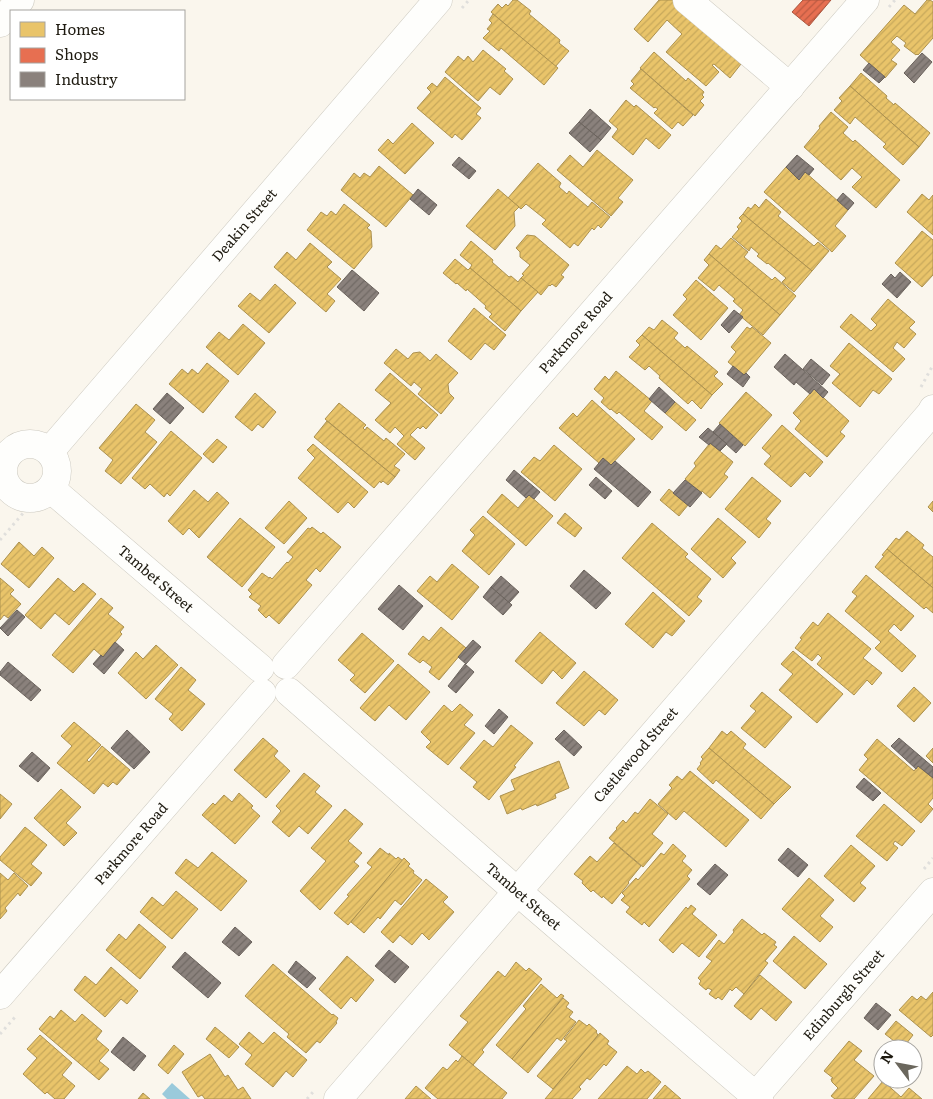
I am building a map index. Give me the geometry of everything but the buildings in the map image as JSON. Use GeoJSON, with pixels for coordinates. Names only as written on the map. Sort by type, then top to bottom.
{"type":"FeatureCollection","features":[{"type":"Feature","properties":{"kind":"street"},"geometry":{"type":"LineString","coordinates":[[11,10],[20,0]]}},
{"type":"Feature","properties":{"kind":"street"},"geometry":{"type":"LineString","coordinates":[[688,0],[790,87]]}},
{"type":"Feature","properties":{"kind":"street","name":"Parkmore Road"},"geometry":{"type":"LineString","coordinates":[[0,995],[269,675],[865,0]]}},
{"type":"Feature","properties":{"kind":"street","name":"Deakin Street"},"geometry":{"type":"LineString","coordinates":[[50,451],[450,4]]}},
{"type":"Feature","properties":{"kind":"street"},"geometry":{"type":"LineString","coordinates":[[0,22],[10,11]]}},
{"type":"Feature","properties":{"kind":"street","name":"Castlewood Street"},"geometry":{"type":"LineString","coordinates":[[338,1099],[931,414],[933,409]]}},
{"type":"Feature","properties":{"kind":"street"},"geometry":{"type":"LineString","coordinates":[[29,443],[40,445],[50,451],[56,460],[58,470],[56,480],[50,489],[42,495],[32,498],[22,497],[6,500],[6,484],[3,474],[4,450],[29,443]]}},
{"type":"Feature","properties":{"kind":"street","name":"Tambet Street"},"geometry":{"type":"LineString","coordinates":[[50,489],[269,675],[290,669],[293,681],[289,692],[756,1098]]}},
{"type":"Feature","properties":{"kind":"street","name":"Edinburgh Street"},"geometry":{"type":"LineString","coordinates":[[756,1098],[933,892]]}},
{"type":"Feature","properties":{"kind":"path"},"geometry":{"type":"LineString","coordinates":[[450,4],[468,0]]}},
{"type":"Feature","properties":{"kind":"water"},"geometry":{"type":"Polygon","coordinates":[[[172,1083],[190,1099],[167,1099],[162,1094],[172,1083]]]}}]}
